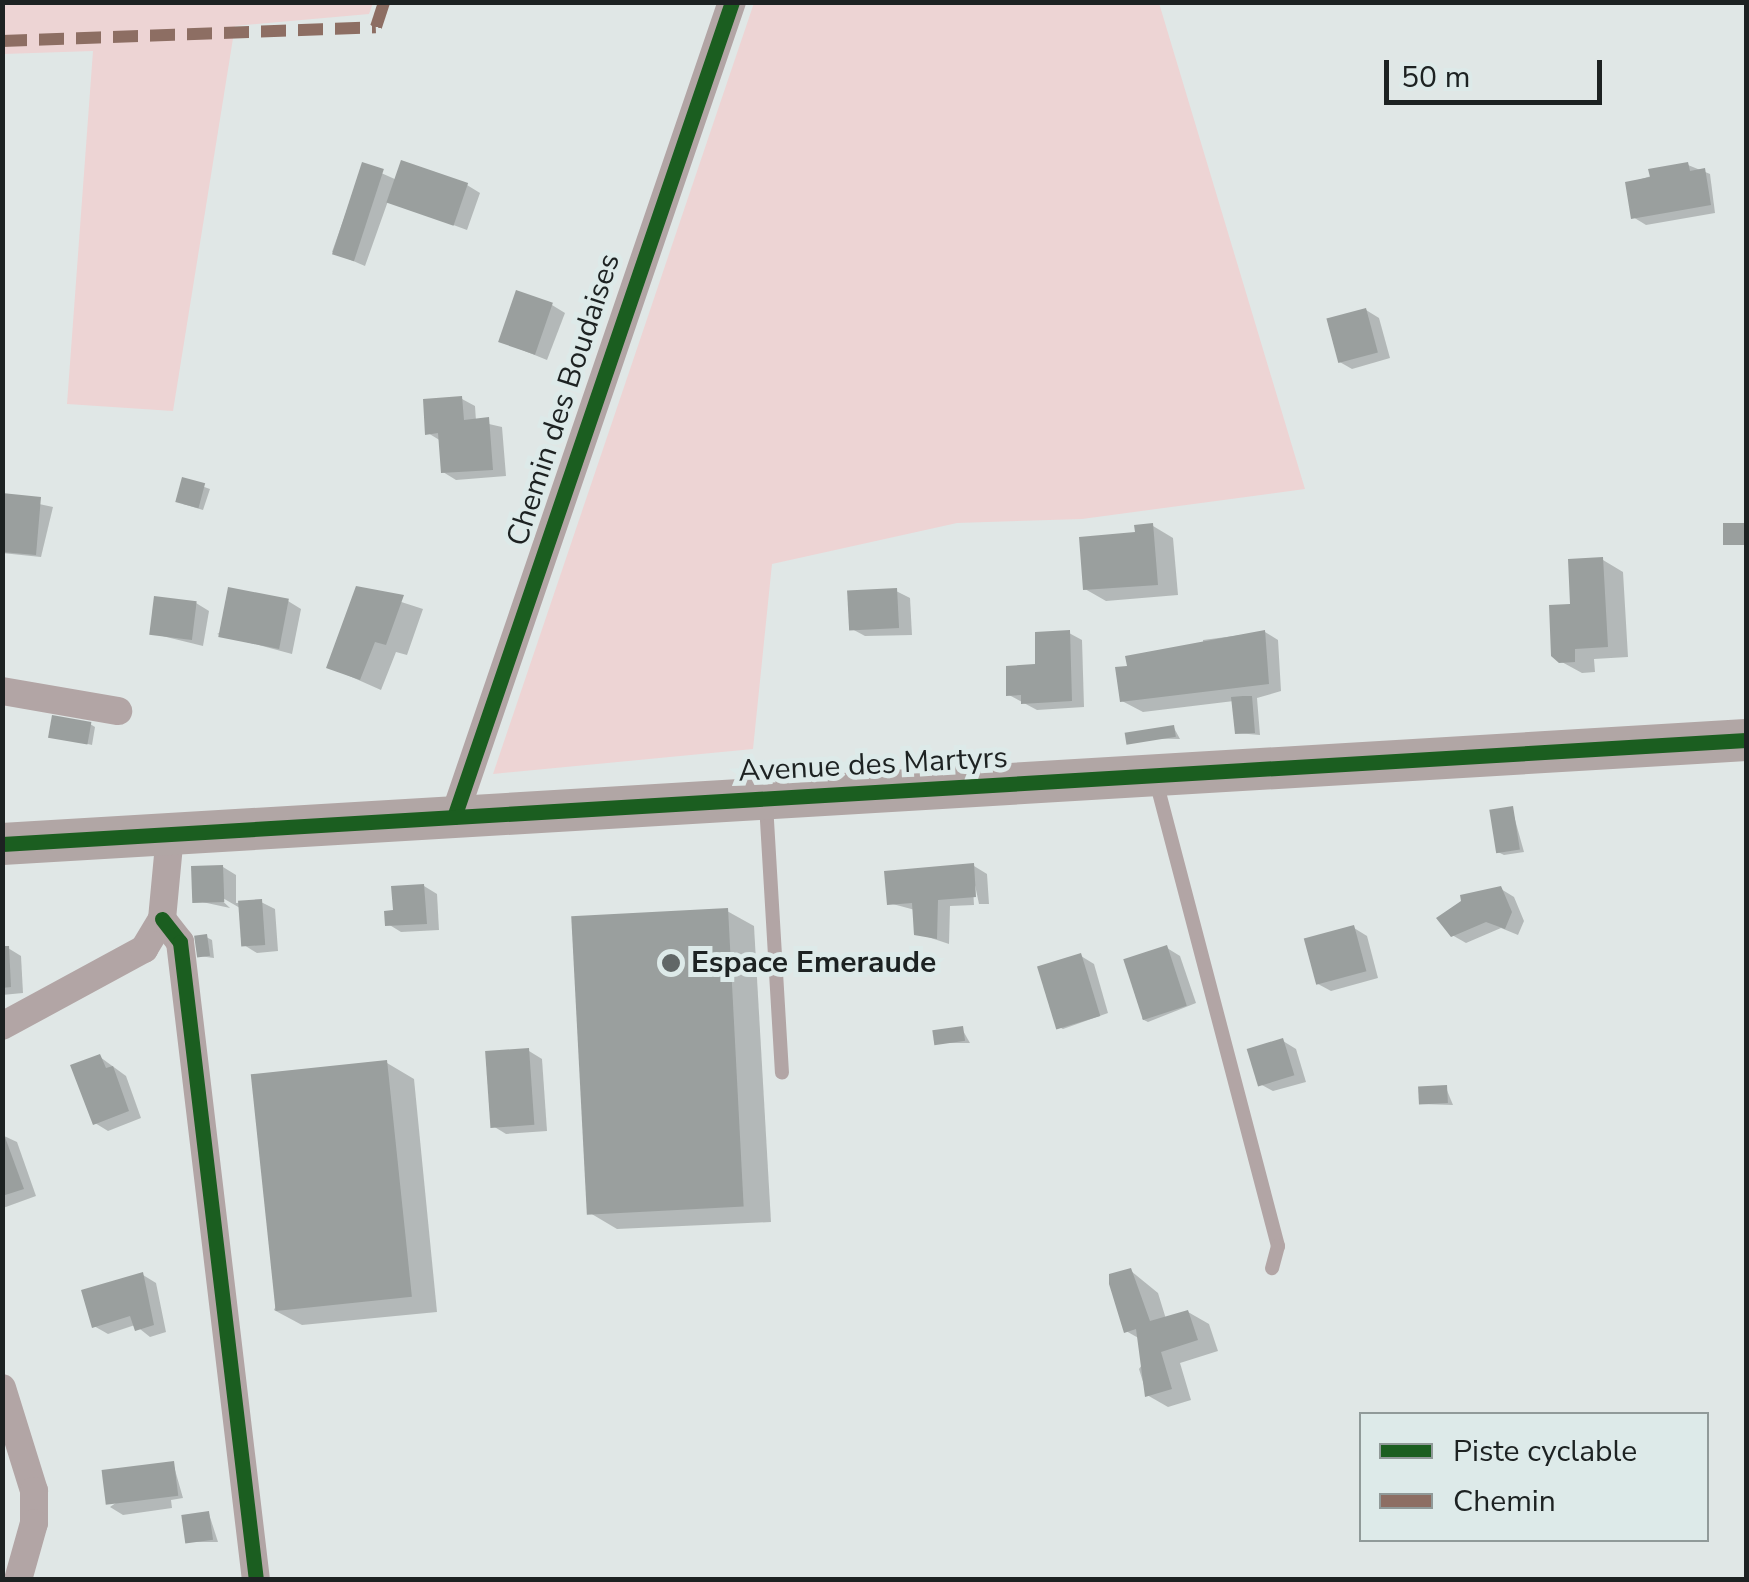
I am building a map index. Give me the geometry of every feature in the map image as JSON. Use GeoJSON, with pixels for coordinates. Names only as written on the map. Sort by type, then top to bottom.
{"type":"FeatureCollection","features":[{"type":"Feature","properties":{"kind":"main road","name":"Avenue des Martyrs"},"geometry":{"type":"LineString","coordinates":[[2,844],[1746,740]]}},
{"type":"Feature","properties":{"kind":"street","name":"Chemin des Boudaises"},"geometry":{"type":"LineString","coordinates":[[454,817],[732,2]]}},
{"type":"Feature","properties":{"kind":"street"},"geometry":{"type":"LineString","coordinates":[[2,690],[118,711]]}},
{"type":"Feature","properties":{"kind":"street"},"geometry":{"type":"LineString","coordinates":[[2,1026],[144,949],[162,919],[170,834]]}},
{"type":"Feature","properties":{"kind":"street"},"geometry":{"type":"LineString","coordinates":[[162,919],[180,942],[256,1580]]}},
{"type":"Feature","properties":{"kind":"street"},"geometry":{"type":"LineString","coordinates":[[2,1388],[34,1491],[34,1523],[18,1580]]}},
{"type":"Feature","properties":{"kind":"lane"},"geometry":{"type":"LineString","coordinates":[[1155,776],[1278,1246],[1272,1268]]}},
{"type":"Feature","properties":{"kind":"lane"},"geometry":{"type":"LineString","coordinates":[[766,799],[782,1073]]}},
{"type":"Feature","properties":{"kind":"shaded area"},"geometry":{"type":"Polygon","coordinates":[[[2,3],[373,3],[369,14],[235,26],[173,411],[67,404],[93,51],[3,54],[2,3]]]}},
{"type":"Feature","properties":{"kind":"shaded area"},"geometry":{"type":"Polygon","coordinates":[[[754,3],[1159,3],[1305,489],[1082,519],[957,523],[772,564],[753,749],[493,774],[754,3]]]}},
{"type":"Feature","properties":{"kind":"building"},"geometry":{"type":"Polygon","coordinates":[[[401,160],[468,183],[453,226],[386,203],[401,160]]]}},
{"type":"Feature","properties":{"kind":"building"},"geometry":{"type":"Polygon","coordinates":[[[362,162],[384,169],[354,261],[332,254],[362,162]]]}},
{"type":"Feature","properties":{"kind":"building"},"geometry":{"type":"Polygon","coordinates":[[[1688,162],[1690,171],[1705,168],[1711,205],[1631,219],[1625,182],[1650,177],[1648,169],[1688,162]]]}},
{"type":"Feature","properties":{"kind":"building"},"geometry":{"type":"Polygon","coordinates":[[[516,290],[553,303],[535,355],[498,342],[516,290]]]}},
{"type":"Feature","properties":{"kind":"building"},"geometry":{"type":"Polygon","coordinates":[[[1366,308],[1378,352],[1338,363],[1326,319],[1366,308]]]}},
{"type":"Feature","properties":{"kind":"building"},"geometry":{"type":"Polygon","coordinates":[[[462,396],[464,420],[489,417],[493,470],[441,473],[438,433],[425,435],[423,399],[462,396]]]}},
{"type":"Feature","properties":{"kind":"building"},"geometry":{"type":"Polygon","coordinates":[[[182,477],[205,483],[198,508],[175,502],[182,477]]]}},
{"type":"Feature","properties":{"kind":"building"},"geometry":{"type":"Polygon","coordinates":[[[2,493],[41,497],[36,555],[2,552],[2,493]]]}},
{"type":"Feature","properties":{"kind":"building"},"geometry":{"type":"Polygon","coordinates":[[[1153,523],[1158,585],[1083,590],[1079,537],[1135,532],[1134,525],[1153,523]]]}},
{"type":"Feature","properties":{"kind":"building"},"geometry":{"type":"Polygon","coordinates":[[[1723,523],[1746,523],[1746,545],[1723,545],[1723,523]]]}},
{"type":"Feature","properties":{"kind":"building"},"geometry":{"type":"Polygon","coordinates":[[[1603,557],[1608,647],[1575,649],[1575,662],[1559,663],[1551,656],[1549,605],[1570,604],[1568,559],[1603,557]]]}},
{"type":"Feature","properties":{"kind":"building"},"geometry":{"type":"Polygon","coordinates":[[[356,586],[404,595],[386,645],[375,642],[360,680],[326,668],[356,586]]]}},
{"type":"Feature","properties":{"kind":"building"},"geometry":{"type":"Polygon","coordinates":[[[228,587],[289,599],[279,649],[218,637],[228,587]]]}},
{"type":"Feature","properties":{"kind":"building"},"geometry":{"type":"Polygon","coordinates":[[[897,588],[899,628],[849,631],[847,591],[897,588]]]}},
{"type":"Feature","properties":{"kind":"building"},"geometry":{"type":"Polygon","coordinates":[[[154,596],[197,601],[192,640],[149,635],[154,596]]]}},
{"type":"Feature","properties":{"kind":"building"},"geometry":{"type":"Polygon","coordinates":[[[1070,630],[1072,701],[1021,704],[1021,695],[1006,696],[1006,666],[1035,664],[1035,632],[1070,630]]]}},
{"type":"Feature","properties":{"kind":"building"},"geometry":{"type":"Polygon","coordinates":[[[1265,630],[1269,684],[1120,702],[1115,667],[1127,666],[1125,656],[1265,630]]]}},
{"type":"Feature","properties":{"kind":"building"},"geometry":{"type":"Polygon","coordinates":[[[1252,696],[1255,733],[1235,734],[1231,697],[1252,696]]]}},
{"type":"Feature","properties":{"kind":"building"},"geometry":{"type":"Polygon","coordinates":[[[52,715],[91,722],[87,745],[48,738],[52,715]]]}},
{"type":"Feature","properties":{"kind":"building"},"geometry":{"type":"Polygon","coordinates":[[[1174,725],[1176,737],[1126,745],[1125,733],[1174,725]]]}},
{"type":"Feature","properties":{"kind":"building"},"geometry":{"type":"Polygon","coordinates":[[[1513,806],[1520,849],[1496,853],[1489,810],[1513,806]]]}},
{"type":"Feature","properties":{"kind":"building"},"geometry":{"type":"Polygon","coordinates":[[[974,863],[976,897],[938,900],[937,939],[914,935],[912,903],[887,905],[884,871],[974,863]]]}},
{"type":"Feature","properties":{"kind":"building"},"geometry":{"type":"Polygon","coordinates":[[[223,865],[224,902],[192,903],[191,866],[223,865]]]}},
{"type":"Feature","properties":{"kind":"building"},"geometry":{"type":"Polygon","coordinates":[[[424,884],[427,924],[385,926],[384,911],[393,910],[391,886],[424,884]]]}},
{"type":"Feature","properties":{"kind":"building"},"geometry":{"type":"Polygon","coordinates":[[[1501,886],[1512,912],[1505,929],[1486,922],[1451,937],[1436,918],[1461,901],[1460,895],[1501,886]]]}},
{"type":"Feature","properties":{"kind":"building"},"geometry":{"type":"Polygon","coordinates":[[[262,899],[265,945],[241,947],[238,901],[262,899]]]}},
{"type":"Feature","properties":{"kind":"building"},"geometry":{"type":"Polygon","coordinates":[[[728,908],[744,1207],[587,1215],[571,916],[728,908]]]}},
{"type":"Feature","properties":{"kind":"building"},"geometry":{"type":"Polygon","coordinates":[[[1354,925],[1366,971],[1316,985],[1304,938],[1354,925]]]}},
{"type":"Feature","properties":{"kind":"building"},"geometry":{"type":"Polygon","coordinates":[[[207,934],[210,956],[197,958],[194,936],[207,934]]]}},
{"type":"Feature","properties":{"kind":"building"},"geometry":{"type":"Polygon","coordinates":[[[1167,945],[1187,1006],[1143,1020],[1123,959],[1167,945]]]}},
{"type":"Feature","properties":{"kind":"building"},"geometry":{"type":"Polygon","coordinates":[[[2,946],[9,946],[11,987],[2,988],[2,946]]]}},
{"type":"Feature","properties":{"kind":"building"},"geometry":{"type":"Polygon","coordinates":[[[1081,953],[1100,1016],[1056,1030],[1037,966],[1081,953]]]}},
{"type":"Feature","properties":{"kind":"building"},"geometry":{"type":"Polygon","coordinates":[[[963,1026],[965,1041],[934,1045],[932,1030],[963,1026]]]}},
{"type":"Feature","properties":{"kind":"building"},"geometry":{"type":"Polygon","coordinates":[[[1283,1038],[1294,1075],[1258,1086],[1247,1049],[1283,1038]]]}},
{"type":"Feature","properties":{"kind":"building"},"geometry":{"type":"Polygon","coordinates":[[[529,1048],[534,1125],[490,1128],[485,1051],[529,1048]]]}},
{"type":"Feature","properties":{"kind":"building"},"geometry":{"type":"Polygon","coordinates":[[[100,1054],[106,1068],[113,1066],[129,1111],[93,1125],[70,1065],[100,1054]]]}},
{"type":"Feature","properties":{"kind":"building"},"geometry":{"type":"Polygon","coordinates":[[[387,1060],[412,1297],[276,1311],[251,1074],[387,1060]]]}},
{"type":"Feature","properties":{"kind":"building"},"geometry":{"type":"Polygon","coordinates":[[[1447,1085],[1448,1103],[1419,1104],[1418,1087],[1447,1085]]]}},
{"type":"Feature","properties":{"kind":"building"},"geometry":{"type":"Polygon","coordinates":[[[2,1129],[24,1189],[2,1196],[2,1129]]]}},
{"type":"Feature","properties":{"kind":"building"},"geometry":{"type":"Polygon","coordinates":[[[1131,1268],[1150,1321],[1188,1310],[1198,1340],[1161,1352],[1172,1389],[1145,1397],[1136,1329],[1124,1333],[1109,1284],[1109,1274],[1131,1268]]]}},
{"type":"Feature","properties":{"kind":"building"},"geometry":{"type":"Polygon","coordinates":[[[143,1272],[154,1325],[135,1331],[130,1316],[92,1328],[81,1290],[143,1272]]]}},
{"type":"Feature","properties":{"kind":"building"},"geometry":{"type":"Polygon","coordinates":[[[174,1461],[178,1496],[106,1505],[102,1470],[174,1461]]]}},
{"type":"Feature","properties":{"kind":"building"},"geometry":{"type":"Polygon","coordinates":[[[209,1511],[213,1540],[185,1544],[181,1515],[209,1511]]]}},
{"type":"Feature","properties":{"kind":"marked path"},"geometry":{"type":"LineString","coordinates":[[2,41],[376,27],[384,2]]}},
{"type":"Feature","properties":{"kind":"cycle path"},"geometry":{"type":"LineString","coordinates":[[454,817],[732,2]]}},
{"type":"Feature","properties":{"kind":"cycle path"},"geometry":{"type":"LineString","coordinates":[[2,844],[1746,740]]}},
{"type":"Feature","properties":{"kind":"cycle path"},"geometry":{"type":"LineString","coordinates":[[162,919],[180,942],[256,1580]]}},
{"type":"Feature","properties":{"kind":"place","name":"Espace Emeraude"},"geometry":{"type":"Point","coordinates":[671,963]}}]}
